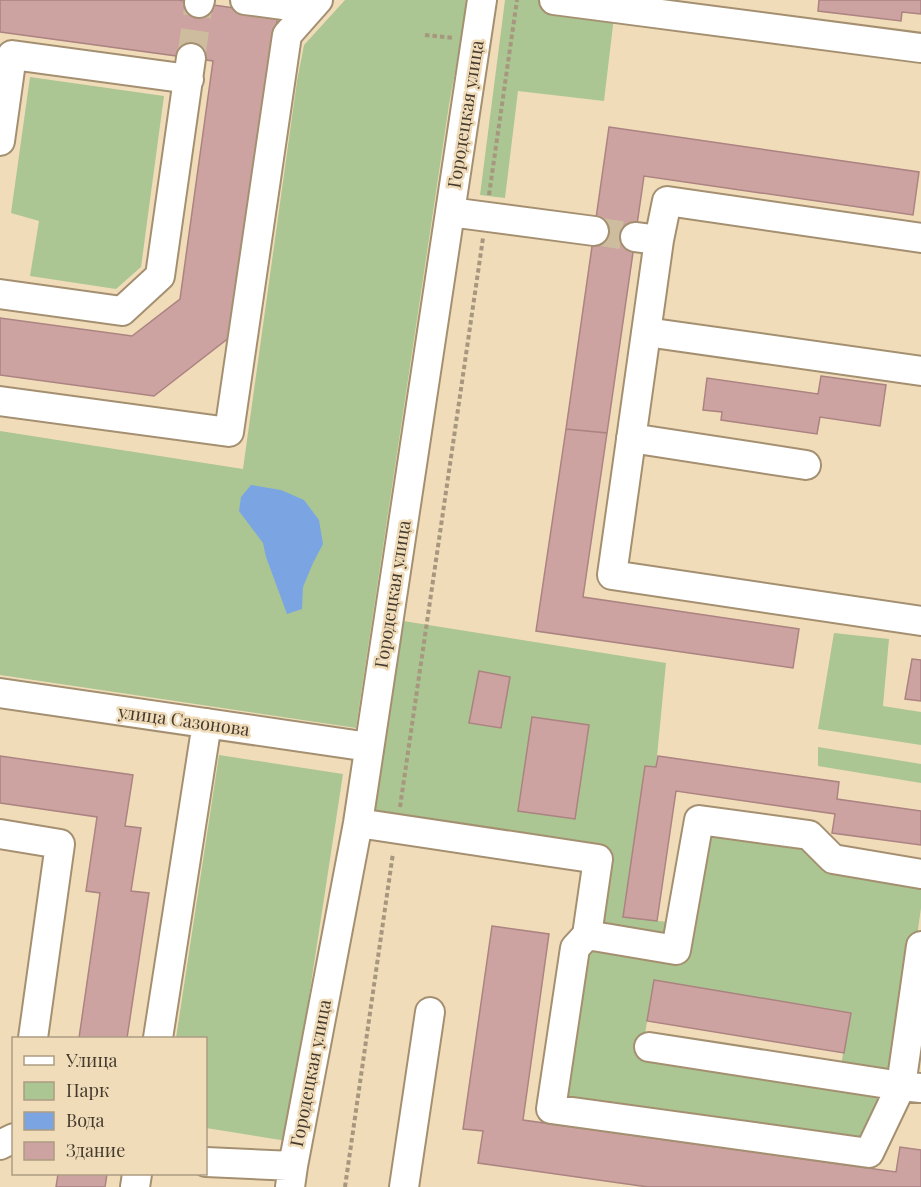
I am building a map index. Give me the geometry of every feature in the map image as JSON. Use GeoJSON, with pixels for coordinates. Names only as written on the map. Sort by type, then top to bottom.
{"type":"FeatureCollection","features":[{"type":"Feature","properties":{"kind":"street"},"geometry":{"type":"LineString","coordinates":[[0,401],[229,432],[286,35],[300,2],[245,0]]}},
{"type":"Feature","properties":{"kind":"street","name":"Городецкая улица"},"geometry":{"type":"LineString","coordinates":[[291,1176],[358,823],[482,0]]}},
{"type":"Feature","properties":{"kind":"street"},"geometry":{"type":"LineString","coordinates":[[554,0],[921,48]]}},
{"type":"Feature","properties":{"kind":"street"},"geometry":{"type":"LineString","coordinates":[[0,141],[12,55],[190,69],[160,276],[122,310],[0,294]]}},
{"type":"Feature","properties":{"kind":"street"},"geometry":{"type":"LineString","coordinates":[[921,238],[667,201],[647,238],[646,332],[612,575],[921,621]]}},
{"type":"Feature","properties":{"kind":"street"},"geometry":{"type":"LineString","coordinates":[[450,212],[594,231]]}},
{"type":"Feature","properties":{"kind":"street"},"geometry":{"type":"LineString","coordinates":[[646,332],[921,371]]}},
{"type":"Feature","properties":{"kind":"street"},"geometry":{"type":"LineString","coordinates":[[631,438],[806,465]]}},
{"type":"Feature","properties":{"kind":"street","name":"улица Сазонова"},"geometry":{"type":"LineString","coordinates":[[0,693],[369,747]]}},
{"type":"Feature","properties":{"kind":"street"},"geometry":{"type":"LineString","coordinates":[[159,1037],[207,723]]}},
{"type":"Feature","properties":{"kind":"street"},"geometry":{"type":"LineString","coordinates":[[587,935],[676,950],[699,820],[809,835],[833,858],[921,874]]}},
{"type":"Feature","properties":{"kind":"street"},"geometry":{"type":"LineString","coordinates":[[358,823],[598,860],[587,935],[575,948],[551,1109],[869,1153],[911,1087],[921,946]]}},
{"type":"Feature","properties":{"kind":"street"},"geometry":{"type":"LineString","coordinates":[[0,834],[60,844],[33,1037]]}},
{"type":"Feature","properties":{"kind":"street"},"geometry":{"type":"LineString","coordinates":[[404,1187],[430,1011]]}},
{"type":"Feature","properties":{"kind":"street"},"geometry":{"type":"LineString","coordinates":[[649,1047],[911,1087]]}},
{"type":"Feature","properties":{"kind":"street"},"geometry":{"type":"LineString","coordinates":[[207,1162],[250,1176],[291,1176]]}},
{"type":"Feature","properties":{"kind":"path"},"geometry":{"type":"LineString","coordinates":[[345,1187],[517,0]]}},
{"type":"Feature","properties":{"kind":"green space"},"geometry":{"type":"Polygon","coordinates":[[[345,0],[468,0],[449,105],[356,728],[0,675],[0,431],[243,469],[297,81],[304,45],[345,0]]]}},
{"type":"Feature","properties":{"kind":"green space"},"geometry":{"type":"Polygon","coordinates":[[[505,0],[616,0],[604,101],[518,91],[505,198],[480,195],[505,0]]]}},
{"type":"Feature","properties":{"kind":"green space"},"geometry":{"type":"Polygon","coordinates":[[[30,77],[164,96],[141,267],[116,289],[30,276],[39,221],[11,213],[30,77]]]}},
{"type":"Feature","properties":{"kind":"green space"},"geometry":{"type":"Polygon","coordinates":[[[397,620],[666,663],[656,767],[645,766],[624,917],[676,923],[672,944],[593,930],[602,856],[367,818],[397,620]]]}},
{"type":"Feature","properties":{"kind":"green space"},"geometry":{"type":"Polygon","coordinates":[[[834,633],[889,639],[883,706],[921,712],[921,745],[818,729],[834,633]]]}},
{"type":"Feature","properties":{"kind":"green space"},"geometry":{"type":"Polygon","coordinates":[[[818,747],[921,764],[921,783],[818,766],[818,747]]]}},
{"type":"Feature","properties":{"kind":"green space"},"geometry":{"type":"Polygon","coordinates":[[[219,755],[343,774],[287,1141],[207,1128],[207,1037],[176,1037],[219,755]]]}},
{"type":"Feature","properties":{"kind":"green space"},"geometry":{"type":"Polygon","coordinates":[[[702,825],[806,840],[921,880],[921,908],[897,1080],[840,1071],[850,1013],[654,981],[642,1051],[892,1090],[865,1147],[559,1104],[589,942],[680,954],[702,825]]]}},
{"type":"Feature","properties":{"kind":"water"},"geometry":{"type":"Polygon","coordinates":[[[251,485],[281,490],[304,500],[319,520],[323,544],[303,587],[302,609],[287,614],[263,543],[239,511],[241,497],[251,485]]]}},
{"type":"Feature","properties":{"kind":"building"},"geometry":{"type":"Polygon","coordinates":[[[0,0],[178,0],[278,14],[235,333],[154,396],[0,375],[0,318],[132,336],[180,299],[213,61],[0,32],[0,0]]]}},
{"type":"Feature","properties":{"kind":"building"},"geometry":{"type":"Polygon","coordinates":[[[819,0],[921,0],[921,14],[902,12],[901,21],[818,11],[819,0]]]}},
{"type":"Feature","properties":{"kind":"building"},"geometry":{"type":"Polygon","coordinates":[[[609,127],[919,172],[913,215],[644,176],[607,433],[566,429],[609,127]]]}},
{"type":"Feature","properties":{"kind":"building"},"geometry":{"type":"Polygon","coordinates":[[[821,376],[886,385],[880,426],[820,417],[817,434],[721,420],[722,412],[703,410],[707,378],[818,394],[821,376]]]}},
{"type":"Feature","properties":{"kind":"building"},"geometry":{"type":"Polygon","coordinates":[[[566,429],[607,433],[583,597],[799,629],[793,668],[536,631],[566,429]]]}},
{"type":"Feature","properties":{"kind":"building"},"geometry":{"type":"Polygon","coordinates":[[[912,659],[921,660],[921,701],[905,699],[912,659]]]}},
{"type":"Feature","properties":{"kind":"building"},"geometry":{"type":"Polygon","coordinates":[[[479,671],[510,677],[501,728],[469,723],[479,671]]]}},
{"type":"Feature","properties":{"kind":"building"},"geometry":{"type":"Polygon","coordinates":[[[532,717],[589,725],[575,819],[518,811],[532,717]]]}},
{"type":"Feature","properties":{"kind":"building"},"geometry":{"type":"Polygon","coordinates":[[[0,756],[133,775],[125,826],[141,828],[131,891],[149,893],[127,1037],[79,1037],[100,893],[86,891],[97,817],[0,803],[0,756]]]}},
{"type":"Feature","properties":{"kind":"building"},"geometry":{"type":"Polygon","coordinates":[[[658,756],[839,782],[837,799],[921,811],[921,845],[832,833],[835,814],[676,791],[657,921],[623,917],[645,766],[656,767],[658,756]]]}},
{"type":"Feature","properties":{"kind":"building"},"geometry":{"type":"Polygon","coordinates":[[[492,926],[549,934],[523,1120],[896,1172],[900,1147],[921,1150],[921,1187],[648,1187],[478,1163],[483,1131],[463,1129],[492,926]]]}},
{"type":"Feature","properties":{"kind":"building"},"geometry":{"type":"Polygon","coordinates":[[[654,980],[851,1013],[844,1053],[647,1021],[654,980]]]}},
{"type":"Feature","properties":{"kind":"building"},"geometry":{"type":"Polygon","coordinates":[[[58,1175],[107,1175],[105,1187],[56,1187],[58,1175]]]}},
{"type":"Feature","properties":{"kind":"tunnel"},"geometry":{"type":"LineString","coordinates":[[191,58],[199,3]]}},
{"type":"Feature","properties":{"kind":"tunnel"},"geometry":{"type":"LineString","coordinates":[[594,231],[635,237]]}}]}
